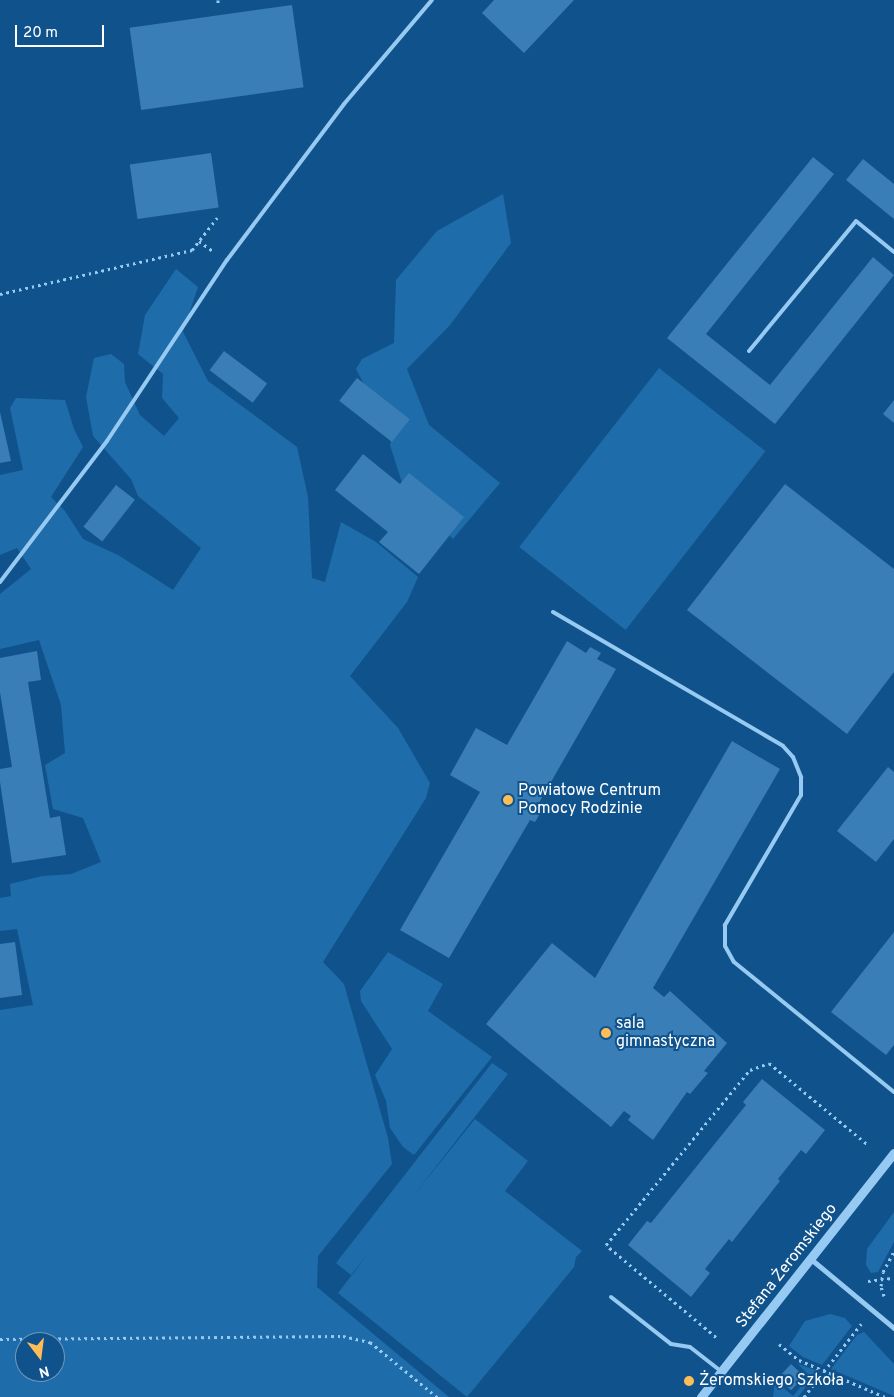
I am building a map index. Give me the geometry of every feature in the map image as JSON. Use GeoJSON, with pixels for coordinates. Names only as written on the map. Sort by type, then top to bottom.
{"type":"FeatureCollection","features":[{"type":"Feature","properties":{"kind":"street","name":"Stefana Żeromskiego"},"geometry":{"type":"LineString","coordinates":[[701,1397],[812,1260],[894,1153]]}},
{"type":"Feature","properties":{"kind":"street"},"geometry":{"type":"LineString","coordinates":[[812,1260],[894,1328]]}},
{"type":"Feature","properties":{"kind":"lane"},"geometry":{"type":"LineString","coordinates":[[0,582],[107,441],[227,260],[344,104],[432,0]]}},
{"type":"Feature","properties":{"kind":"lane"},"geometry":{"type":"LineString","coordinates":[[749,351],[856,221],[894,252]]}},
{"type":"Feature","properties":{"kind":"lane"},"geometry":{"type":"LineString","coordinates":[[553,612],[783,746],[793,757],[802,777],[801,795],[725,925],[725,946],[734,962],[894,1092]]}},
{"type":"Feature","properties":{"kind":"lane"},"geometry":{"type":"LineString","coordinates":[[611,1297],[671,1344],[690,1347],[722,1372]]}},
{"type":"Feature","properties":{"kind":"path"},"geometry":{"type":"LineString","coordinates":[[218,0],[218,6]]}},
{"type":"Feature","properties":{"kind":"path"},"geometry":{"type":"LineString","coordinates":[[0,294],[192,250],[217,218]]}},
{"type":"Feature","properties":{"kind":"path"},"geometry":{"type":"LineString","coordinates":[[716,1337],[606,1246],[750,1070],[769,1063],[867,1144]]}},
{"type":"Feature","properties":{"kind":"path"},"geometry":{"type":"LineString","coordinates":[[885,1295],[881,1286],[882,1272],[894,1251]]}},
{"type":"Feature","properties":{"kind":"path"},"geometry":{"type":"LineString","coordinates":[[868,1281],[894,1278]]}},
{"type":"Feature","properties":{"kind":"path"},"geometry":{"type":"LineString","coordinates":[[804,1397],[860,1325]]}},
{"type":"Feature","properties":{"kind":"path"},"geometry":{"type":"LineString","coordinates":[[0,1339],[343,1336],[370,1342],[437,1397]]}},
{"type":"Feature","properties":{"kind":"path"},"geometry":{"type":"LineString","coordinates":[[779,1344],[799,1360],[885,1397]]}},
{"type":"Feature","properties":{"kind":"shaded area"},"geometry":{"type":"Polygon","coordinates":[[[503,194],[511,243],[450,325],[407,369],[429,425],[500,483],[453,539],[403,486],[390,445],[397,420],[366,388],[356,369],[362,359],[394,343],[396,280],[437,231],[503,194]]]}},
{"type":"Feature","properties":{"kind":"shaded area"},"geometry":{"type":"Polygon","coordinates":[[[176,269],[198,287],[183,332],[208,381],[297,447],[308,497],[312,578],[325,582],[341,522],[376,542],[418,577],[407,602],[350,676],[398,728],[430,783],[426,798],[323,962],[344,984],[388,1138],[392,1164],[318,1256],[317,1287],[449,1397],[0,1397],[0,1010],[33,1005],[17,929],[0,931],[0,898],[11,896],[10,884],[42,876],[71,874],[101,862],[83,818],[53,809],[45,765],[65,753],[61,705],[39,640],[0,649],[0,594],[31,569],[17,548],[0,555],[0,475],[23,470],[10,408],[16,398],[65,400],[74,429],[83,447],[51,497],[65,511],[83,539],[118,555],[173,590],[201,548],[138,496],[131,479],[93,436],[86,397],[94,358],[111,354],[124,364],[125,382],[140,415],[164,436],[179,418],[162,398],[163,374],[138,354],[145,315],[176,269]]]}},
{"type":"Feature","properties":{"kind":"shaded area"},"geometry":{"type":"Polygon","coordinates":[[[659,368],[765,451],[626,630],[519,547],[659,368]]]}},
{"type":"Feature","properties":{"kind":"shaded area"},"geometry":{"type":"Polygon","coordinates":[[[388,952],[443,984],[428,1011],[492,1057],[414,1155],[403,1147],[390,1128],[386,1101],[375,1075],[392,1049],[361,1001],[360,991],[388,952]]]}},
{"type":"Feature","properties":{"kind":"shaded area"},"geometry":{"type":"Polygon","coordinates":[[[492,1063],[508,1074],[414,1195],[475,1119],[528,1161],[505,1191],[582,1251],[576,1257],[574,1267],[467,1397],[338,1293],[369,1253],[351,1275],[336,1263],[492,1063]]]}},
{"type":"Feature","properties":{"kind":"shaded area"},"geometry":{"type":"Polygon","coordinates":[[[894,1212],[894,1242],[878,1272],[871,1273],[866,1265],[867,1249],[894,1212]]]}},
{"type":"Feature","properties":{"kind":"shaded area"},"geometry":{"type":"Polygon","coordinates":[[[830,1314],[845,1318],[852,1326],[822,1365],[803,1357],[789,1346],[805,1321],[830,1314]]]}},
{"type":"Feature","properties":{"kind":"shaded area"},"geometry":{"type":"Polygon","coordinates":[[[864,1332],[894,1364],[894,1396],[831,1369],[857,1335],[864,1332]]]}},
{"type":"Feature","properties":{"kind":"shaded area"},"geometry":{"type":"Polygon","coordinates":[[[798,1364],[818,1371],[798,1397],[773,1397],[775,1381],[793,1396],[810,1376],[798,1364]]]}},
{"type":"Feature","properties":{"kind":"building"},"geometry":{"type":"Polygon","coordinates":[[[494,0],[574,0],[524,53],[482,13],[494,0]]]}},
{"type":"Feature","properties":{"kind":"building"},"geometry":{"type":"Polygon","coordinates":[[[292,5],[304,87],[141,110],[130,28],[292,5]]]}},
{"type":"Feature","properties":{"kind":"building"},"geometry":{"type":"Polygon","coordinates":[[[211,153],[219,207],[137,219],[130,164],[211,153]]]}},
{"type":"Feature","properties":{"kind":"building"},"geometry":{"type":"Polygon","coordinates":[[[813,157],[834,174],[706,334],[770,385],[873,257],[894,275],[775,424],[667,338],[813,157]]]}},
{"type":"Feature","properties":{"kind":"building"},"geometry":{"type":"Polygon","coordinates":[[[863,159],[894,184],[894,219],[846,180],[863,159]]]}},
{"type":"Feature","properties":{"kind":"building"},"geometry":{"type":"Polygon","coordinates":[[[224,351],[267,383],[253,403],[210,370],[224,351]]]}},
{"type":"Feature","properties":{"kind":"building"},"geometry":{"type":"Polygon","coordinates":[[[357,378],[410,419],[392,442],[339,401],[357,378]]]}},
{"type":"Feature","properties":{"kind":"building"},"geometry":{"type":"Polygon","coordinates":[[[894,400],[894,423],[883,414],[894,400]]]}},
{"type":"Feature","properties":{"kind":"building"},"geometry":{"type":"Polygon","coordinates":[[[0,412],[11,461],[0,463],[0,412]]]}},
{"type":"Feature","properties":{"kind":"building"},"geometry":{"type":"Polygon","coordinates":[[[363,454],[400,484],[409,473],[464,517],[419,574],[379,542],[388,532],[335,490],[363,454]]]}},
{"type":"Feature","properties":{"kind":"building"},"geometry":{"type":"Polygon","coordinates":[[[785,484],[894,569],[894,672],[847,734],[687,610],[785,484]]]}},
{"type":"Feature","properties":{"kind":"building"},"geometry":{"type":"Polygon","coordinates":[[[116,485],[135,500],[102,542],[83,527],[116,485]]]}},
{"type":"Feature","properties":{"kind":"building","name":"Powiatowe Centrum Pomocy Rodzinie"},"geometry":{"type":"Polygon","coordinates":[[[567,641],[586,653],[590,647],[601,653],[597,659],[616,669],[536,808],[541,812],[535,822],[530,820],[449,958],[400,930],[480,792],[450,775],[476,728],[507,745],[567,641]]]}},
{"type":"Feature","properties":{"kind":"building"},"geometry":{"type":"Polygon","coordinates":[[[37,651],[41,680],[28,682],[50,818],[60,816],[66,855],[12,863],[0,782],[0,769],[12,767],[0,692],[0,658],[37,651]]]}},
{"type":"Feature","properties":{"kind":"building"},"geometry":{"type":"Polygon","coordinates":[[[732,741],[780,769],[653,988],[664,997],[670,991],[727,1043],[704,1071],[708,1073],[690,1094],[687,1092],[653,1140],[628,1120],[631,1116],[624,1111],[611,1127],[486,1024],[552,943],[595,978],[732,741]]]}},
{"type":"Feature","properties":{"kind":"building"},"geometry":{"type":"Polygon","coordinates":[[[888,767],[894,772],[894,839],[876,862],[837,831],[888,767]]]}},
{"type":"Feature","properties":{"kind":"building"},"geometry":{"type":"Polygon","coordinates":[[[894,932],[894,1045],[886,1055],[831,1012],[894,932]]]}},
{"type":"Feature","properties":{"kind":"building"},"geometry":{"type":"Polygon","coordinates":[[[15,942],[22,995],[0,998],[0,944],[15,942]]]}},
{"type":"Feature","properties":{"kind":"building"},"geometry":{"type":"Polygon","coordinates":[[[762,1079],[825,1130],[806,1154],[801,1150],[778,1179],[780,1181],[732,1242],[729,1239],[705,1269],[710,1273],[691,1297],[628,1245],[647,1221],[651,1223],[746,1105],[743,1102],[762,1079]]]}},
{"type":"Feature","properties":{"kind":"building"},"geometry":{"type":"Polygon","coordinates":[[[791,1364],[804,1376],[791,1390],[778,1378],[791,1364]]]}},
{"type":"Feature","properties":{"kind":"place","name":"Powiatowe Centrum Pomocy Rodzinie"},"geometry":{"type":"Point","coordinates":[508,800]}},
{"type":"Feature","properties":{"kind":"place","name":"sala gimnastyczna"},"geometry":{"type":"Point","coordinates":[606,1033]}},
{"type":"Feature","properties":{"kind":"place","name":"Żeromskiego Szkoła"},"geometry":{"type":"Point","coordinates":[689,1381]}}]}
